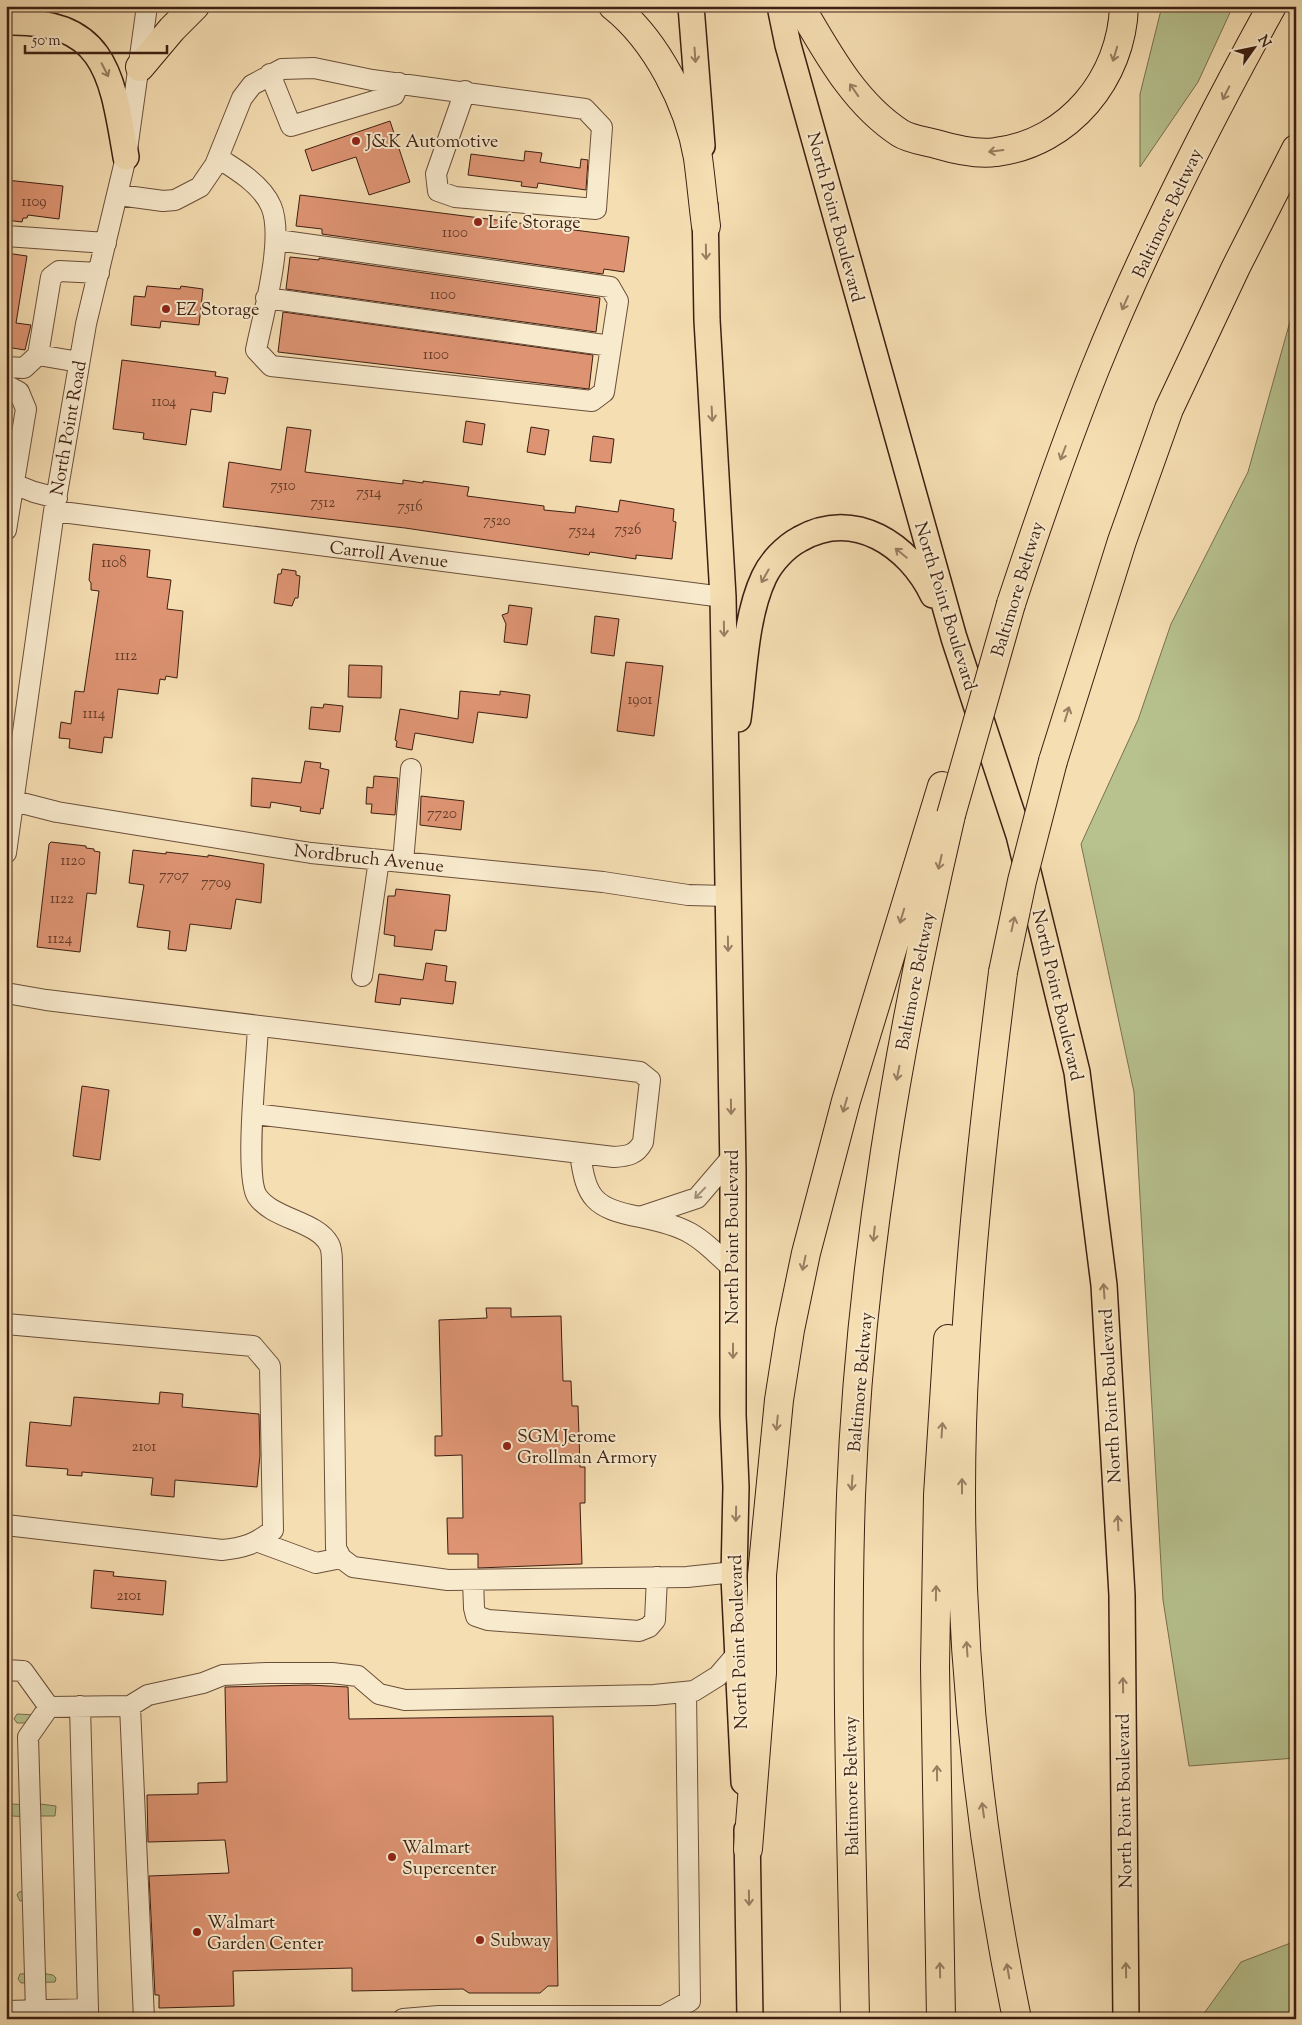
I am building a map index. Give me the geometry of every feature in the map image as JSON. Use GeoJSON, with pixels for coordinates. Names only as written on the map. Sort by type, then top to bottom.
{"type":"FeatureCollection","features":[{"type":"Feature","properties":{"kind":"highway"},"geometry":{"type":"LineString","coordinates":[[140,67],[172,29],[195,6]]}},
{"type":"Feature","properties":{"kind":"highway"},"geometry":{"type":"LineString","coordinates":[[612,6],[646,41],[668,73],[677,91],[697,156],[706,226]]}},
{"type":"Feature","properties":{"kind":"highway"},"geometry":{"type":"LineString","coordinates":[[800,6],[828,54],[863,103],[901,134],[950,148],[995,152],[1030,143],[1062,126],[1090,102],[1111,68],[1124,27],[1124,6]]}},
{"type":"Feature","properties":{"kind":"highway","name":"Baltimore Beltway"},"geometry":{"type":"LineString","coordinates":[[855,2019],[850,1670],[852,1495],[861,1353],[876,1216],[896,1081],[925,928],[951,815],[1011,604],[1045,501],[1096,368],[1168,205],[1272,6]]}},
{"type":"Feature","properties":{"kind":"highway"},"geometry":{"type":"LineString","coordinates":[[1122,541],[1180,416],[1279,219],[1296,149]]}},
{"type":"Feature","properties":{"kind":"highway"},"geometry":{"type":"LineString","coordinates":[[941,2019],[935,1667],[938,1495],[946,1356],[961,1217],[982,1082],[1002,972],[1022,881],[1053,761],[1122,541],[1169,410],[1285,188]]}},
{"type":"Feature","properties":{"kind":"highway"},"geometry":{"type":"LineString","coordinates":[[748,1849],[762,1673],[762,1575],[779,1400],[790,1330],[806,1253],[844,1110],[942,786],[1011,604]]}},
{"type":"Feature","properties":{"kind":"highway"},"geometry":{"type":"LineString","coordinates":[[1002,972],[988,1093],[965,1357],[962,1514],[964,1599],[977,1770],[998,1916],[1017,2019]]}},
{"type":"Feature","properties":{"kind":"main road"},"geometry":{"type":"LineString","coordinates":[[6,12],[33,6]]}},
{"type":"Feature","properties":{"kind":"main road","name":"North Point Boulevard"},"geometry":{"type":"LineString","coordinates":[[692,6],[702,145],[706,226],[707,320],[723,597],[728,803],[727,896],[736,1487],[734,1572],[748,1849],[750,2019]]}},
{"type":"Feature","properties":{"kind":"main road","name":"North Point Boulevard"},"geometry":{"type":"LineString","coordinates":[[780,6],[793,64],[954,638],[1019,835],[1078,1082],[1104,1285],[1122,1594],[1126,2019]]}},
{"type":"Feature","properties":{"kind":"main road"},"geometry":{"type":"LineString","coordinates":[[6,22],[19,21],[57,27],[87,41],[104,66],[113,87],[126,157]]}},
{"type":"Feature","properties":{"kind":"main road"},"geometry":{"type":"LineString","coordinates":[[728,803],[750,629],[758,591],[765,575],[776,558],[792,543],[823,528],[839,526],[856,528],[875,535],[907,558],[925,578],[954,638]]}},
{"type":"Feature","properties":{"kind":"street","name":"North Point Road"},"geometry":{"type":"LineString","coordinates":[[6,853],[55,504],[86,324],[119,195],[140,67],[147,6]]}},
{"type":"Feature","properties":{"kind":"street"},"geometry":{"type":"LineString","coordinates":[[119,195],[163,201],[186,197],[206,181],[218,158],[242,98],[252,86],[270,74],[282,69],[314,68],[337,74],[465,91],[585,109],[602,127],[596,209],[455,197],[438,191],[436,174],[465,91]]}},
{"type":"Feature","properties":{"kind":"street"},"geometry":{"type":"LineString","coordinates":[[270,74],[291,126],[394,95],[399,83]]}},
{"type":"Feature","properties":{"kind":"street"},"geometry":{"type":"LineString","coordinates":[[218,158],[248,177],[272,206],[277,240],[256,350],[270,366],[592,401],[604,392],[618,301],[610,287],[277,240]]}},
{"type":"Feature","properties":{"kind":"street"},"geometry":{"type":"LineString","coordinates":[[6,236],[106,244]]}},
{"type":"Feature","properties":{"kind":"street"},"geometry":{"type":"LineString","coordinates":[[6,530],[10,482],[26,408],[19,392],[8,376],[24,368],[38,355],[51,278],[59,271],[99,273]]}},
{"type":"Feature","properties":{"kind":"street"},"geometry":{"type":"LineString","coordinates":[[266,298],[611,346]]}},
{"type":"Feature","properties":{"kind":"street"},"geometry":{"type":"LineString","coordinates":[[38,355],[79,362]]}},
{"type":"Feature","properties":{"kind":"street","name":"Carroll Avenue"},"geometry":{"type":"LineString","coordinates":[[10,482],[34,492],[55,504],[723,597]]}},
{"type":"Feature","properties":{"kind":"street"},"geometry":{"type":"LineString","coordinates":[[403,862],[411,768]]}},
{"type":"Feature","properties":{"kind":"street","name":"Nordbruch Avenue"},"geometry":{"type":"LineString","coordinates":[[14,801],[57,812],[311,853],[603,882],[688,895],[727,896]]}},
{"type":"Feature","properties":{"kind":"street"},"geometry":{"type":"LineString","coordinates":[[362,976],[379,860]]}},
{"type":"Feature","properties":{"kind":"street"},"geometry":{"type":"LineString","coordinates":[[6,993],[46,1000],[640,1072],[650,1080],[643,1142],[638,1151],[630,1156],[614,1157],[254,1114]]}},
{"type":"Feature","properties":{"kind":"street"},"geometry":{"type":"LineString","coordinates":[[258,1026],[250,1162],[256,1195],[264,1205],[322,1236],[330,1245],[332,1263],[336,1548],[342,1558],[353,1567],[448,1580],[657,1577],[734,1572]]}},
{"type":"Feature","properties":{"kind":"street"},"geometry":{"type":"LineString","coordinates":[[580,1153],[583,1181],[595,1199],[613,1212],[672,1224],[690,1231],[704,1241],[732,1268]]}},
{"type":"Feature","properties":{"kind":"street"},"geometry":{"type":"LineString","coordinates":[[640,1217],[697,1198],[732,1156]]}},
{"type":"Feature","properties":{"kind":"street"},"geometry":{"type":"LineString","coordinates":[[6,1324],[252,1346],[270,1366],[273,1530],[259,1542],[242,1548],[222,1550],[6,1525]]}},
{"type":"Feature","properties":{"kind":"street"},"geometry":{"type":"LineString","coordinates":[[259,1542],[316,1563],[342,1558]]}},
{"type":"Feature","properties":{"kind":"street"},"geometry":{"type":"LineString","coordinates":[[474,1580],[474,1608],[476,1616],[488,1620],[639,1631],[649,1627],[655,1620],[657,1577]]}},
{"type":"Feature","properties":{"kind":"street"},"geometry":{"type":"LineString","coordinates":[[49,1707],[130,1706],[148,1695],[203,1683],[223,1675],[267,1673],[332,1673],[358,1676],[379,1694],[405,1700],[654,1695],[694,1691],[718,1676],[737,1654]]}},
{"type":"Feature","properties":{"kind":"street"},"geometry":{"type":"LineString","coordinates":[[6,1670],[22,1671],[49,1707]]}},
{"type":"Feature","properties":{"kind":"street"},"geometry":{"type":"LineString","coordinates":[[403,2019],[440,2016],[554,2018],[663,2016],[690,2001],[686,1692]]}},
{"type":"Feature","properties":{"kind":"street"},"geometry":{"type":"LineString","coordinates":[[6,2011],[36,2010],[88,2014],[80,1706]]}},
{"type":"Feature","properties":{"kind":"street"},"geometry":{"type":"LineString","coordinates":[[130,1706],[144,2019]]}},
{"type":"Feature","properties":{"kind":"street"},"geometry":{"type":"LineString","coordinates":[[36,2010],[28,1737],[49,1707]]}},
{"type":"Feature","properties":{"kind":"green space"},"geometry":{"type":"Polygon","coordinates":[[[1162,6],[1233,6],[1198,82],[1140,167],[1140,94],[1162,6]]]}},
{"type":"Feature","properties":{"kind":"green space"},"geometry":{"type":"Polygon","coordinates":[[[1296,300],[1296,1758],[1189,1766],[1163,1600],[1134,1092],[1081,844],[1138,720],[1171,624],[1248,472],[1296,300]]]}},
{"type":"Feature","properties":{"kind":"green space"},"geometry":{"type":"Polygon","coordinates":[[[17,1714],[37,1715],[40,1804],[56,1806],[55,1816],[38,1816],[41,1973],[53,1975],[56,1978],[55,1982],[21,1983],[18,1979],[20,1974],[34,1973],[33,1900],[20,1901],[17,1895],[19,1892],[32,1890],[31,1817],[12,1816],[11,1804],[31,1805],[29,1723],[17,1723],[14,1719],[17,1714]]]}},
{"type":"Feature","properties":{"kind":"green space"},"geometry":{"type":"Polygon","coordinates":[[[1296,1941],[1296,2019],[1200,2019],[1241,1962],[1296,1941]]]}},
{"type":"Feature","properties":{"kind":"building"},"geometry":{"type":"Polygon","coordinates":[[[390,121],[410,182],[369,195],[356,157],[312,171],[305,150],[390,121]]]}},
{"type":"Feature","properties":{"kind":"building"},"geometry":{"type":"Polygon","coordinates":[[[525,151],[542,153],[540,162],[580,168],[581,159],[588,160],[586,190],[538,183],[537,188],[521,186],[522,182],[468,175],[471,154],[524,161],[525,151]]]}},
{"type":"Feature","properties":{"kind":"building"},"geometry":{"type":"Polygon","coordinates":[[[6,180],[63,186],[59,219],[28,215],[27,218],[23,218],[22,222],[6,220],[6,180]]]}},
{"type":"Feature","properties":{"kind":"building"},"geometry":{"type":"Polygon","coordinates":[[[300,195],[629,237],[624,272],[604,269],[603,274],[322,234],[322,229],[296,226],[300,195]]]}},
{"type":"Feature","properties":{"kind":"building"},"geometry":{"type":"Polygon","coordinates":[[[6,253],[27,256],[16,323],[31,325],[25,350],[6,347],[6,253]]]}},
{"type":"Feature","properties":{"kind":"building"},"geometry":{"type":"Polygon","coordinates":[[[290,257],[319,260],[319,258],[600,298],[596,332],[286,289],[290,257]]]}},
{"type":"Feature","properties":{"kind":"building","name":"EZ Storage"},"geometry":{"type":"Polygon","coordinates":[[[147,286],[180,289],[181,286],[203,289],[199,325],[161,321],[160,328],[131,325],[134,296],[145,297],[147,286]]]}},
{"type":"Feature","properties":{"kind":"building"},"geometry":{"type":"Polygon","coordinates":[[[283,312],[593,355],[589,389],[278,352],[283,312]]]}},
{"type":"Feature","properties":{"kind":"building"},"geometry":{"type":"Polygon","coordinates":[[[122,360],[216,372],[215,376],[228,378],[225,394],[213,392],[211,412],[191,409],[186,445],[143,439],[144,433],[113,429],[122,360]]]}},
{"type":"Feature","properties":{"kind":"building"},"geometry":{"type":"Polygon","coordinates":[[[466,421],[485,424],[482,445],[463,442],[466,421]]]}},
{"type":"Feature","properties":{"kind":"building"},"geometry":{"type":"Polygon","coordinates":[[[287,427],[311,430],[305,472],[403,484],[403,480],[469,487],[467,496],[544,506],[544,510],[575,513],[576,506],[618,512],[620,500],[674,509],[673,521],[676,522],[672,559],[636,555],[636,559],[590,552],[589,555],[405,528],[223,507],[229,462],[281,470],[287,427]]]}},
{"type":"Feature","properties":{"kind":"building"},"geometry":{"type":"Polygon","coordinates":[[[531,427],[549,430],[545,455],[527,452],[531,427]]]}},
{"type":"Feature","properties":{"kind":"building"},"geometry":{"type":"Polygon","coordinates":[[[593,436],[614,439],[611,463],[590,461],[593,436]]]}},
{"type":"Feature","properties":{"kind":"building"},"geometry":{"type":"Polygon","coordinates":[[[93,544],[150,550],[147,577],[171,580],[167,609],[183,611],[177,678],[166,676],[165,680],[160,679],[158,694],[118,689],[112,738],[104,737],[102,753],[69,748],[70,739],[59,738],[61,722],[71,724],[75,691],[84,692],[99,591],[91,590],[89,580],[93,544]]]}},
{"type":"Feature","properties":{"kind":"building"},"geometry":{"type":"Polygon","coordinates":[[[282,569],[296,571],[296,575],[300,576],[298,598],[295,598],[292,606],[274,603],[278,574],[281,574],[282,569]]]}},
{"type":"Feature","properties":{"kind":"building"},"geometry":{"type":"Polygon","coordinates":[[[509,605],[532,608],[527,645],[504,642],[506,624],[502,615],[508,613],[509,605]]]}},
{"type":"Feature","properties":{"kind":"building"},"geometry":{"type":"Polygon","coordinates":[[[595,616],[619,619],[614,656],[591,653],[595,616]]]}},
{"type":"Feature","properties":{"kind":"building"},"geometry":{"type":"Polygon","coordinates":[[[626,662],[663,666],[654,736],[617,731],[626,662]]]}},
{"type":"Feature","properties":{"kind":"building"},"geometry":{"type":"Polygon","coordinates":[[[349,665],[382,666],[381,698],[348,697],[349,665]]]}},
{"type":"Feature","properties":{"kind":"building"},"geometry":{"type":"Polygon","coordinates":[[[460,691],[500,695],[500,691],[530,695],[527,718],[478,712],[473,743],[415,733],[412,750],[396,747],[397,741],[395,740],[400,709],[458,719],[460,691]]]}},
{"type":"Feature","properties":{"kind":"building"},"geometry":{"type":"Polygon","coordinates":[[[324,704],[343,706],[340,732],[309,729],[311,707],[323,708],[324,704]]]}},
{"type":"Feature","properties":{"kind":"building"},"geometry":{"type":"Polygon","coordinates":[[[305,761],[321,763],[320,768],[329,770],[323,809],[321,808],[320,814],[300,811],[301,807],[271,802],[270,808],[251,806],[252,778],[301,783],[305,761]]]}},
{"type":"Feature","properties":{"kind":"building"},"geometry":{"type":"Polygon","coordinates":[[[374,776],[398,778],[395,815],[371,813],[372,804],[366,804],[367,787],[373,788],[374,776]]]}},
{"type":"Feature","properties":{"kind":"building"},"geometry":{"type":"Polygon","coordinates":[[[421,796],[464,801],[461,830],[420,825],[421,796]]]}},
{"type":"Feature","properties":{"kind":"building"},"geometry":{"type":"Polygon","coordinates":[[[51,842],[86,846],[86,848],[100,852],[96,894],[87,893],[80,952],[37,947],[49,844],[51,842]]]}},
{"type":"Feature","properties":{"kind":"building"},"geometry":{"type":"Polygon","coordinates":[[[133,850],[208,857],[208,855],[264,864],[261,903],[236,899],[231,929],[190,924],[186,951],[168,949],[170,931],[137,927],[144,885],[129,883],[133,850]]]}},
{"type":"Feature","properties":{"kind":"building"},"geometry":{"type":"Polygon","coordinates":[[[396,889],[450,895],[446,931],[435,930],[432,950],[394,946],[395,936],[384,934],[388,896],[395,896],[396,889]]]}},
{"type":"Feature","properties":{"kind":"building"},"geometry":{"type":"Polygon","coordinates":[[[426,963],[447,966],[445,981],[456,982],[453,1004],[401,998],[400,1005],[375,1002],[379,974],[423,980],[426,963]]]}},
{"type":"Feature","properties":{"kind":"building"},"geometry":{"type":"Polygon","coordinates":[[[82,1086],[109,1090],[100,1160],[73,1156],[82,1086]]]}},
{"type":"Feature","properties":{"kind":"building","name":"SGM Jerome Grollman Armory"},"geometry":{"type":"Polygon","coordinates":[[[486,1308],[511,1308],[511,1317],[561,1316],[563,1381],[571,1381],[572,1406],[578,1406],[580,1467],[585,1467],[585,1503],[580,1503],[582,1564],[478,1568],[478,1554],[448,1554],[447,1518],[463,1518],[462,1455],[435,1456],[435,1436],[442,1436],[439,1320],[487,1318],[486,1308]]]}},
{"type":"Feature","properties":{"kind":"building"},"geometry":{"type":"Polygon","coordinates":[[[160,1392],[183,1394],[182,1407],[259,1414],[260,1455],[257,1487],[175,1480],[174,1497],[151,1495],[153,1478],[82,1472],[82,1476],[67,1475],[68,1469],[26,1466],[30,1422],[71,1426],[74,1397],[159,1404],[160,1392]]]}},
{"type":"Feature","properties":{"kind":"building"},"geometry":{"type":"Polygon","coordinates":[[[94,1570],[114,1572],[113,1576],[166,1581],[163,1615],[91,1608],[94,1570]]]}},
{"type":"Feature","properties":{"kind":"building","name":"Walmart Supercenter"},"geometry":{"type":"Polygon","coordinates":[[[308,1685],[348,1687],[349,1719],[553,1716],[558,1986],[548,1986],[540,1993],[469,1993],[463,1989],[352,1991],[352,1968],[233,1971],[234,2006],[159,2008],[159,1995],[155,1995],[149,1876],[229,1873],[225,1840],[148,1842],[147,1795],[198,1794],[198,1783],[227,1782],[225,1687],[308,1685]]]}},
{"type":"Feature","properties":{"kind":"place","name":"J&K Automotive"},"geometry":{"type":"Point","coordinates":[356,141]}},
{"type":"Feature","properties":{"kind":"place","name":"Life Storage"},"geometry":{"type":"Point","coordinates":[478,222]}},
{"type":"Feature","properties":{"kind":"place","name":"EZ Storage"},"geometry":{"type":"Point","coordinates":[166,309]}},
{"type":"Feature","properties":{"kind":"place","name":"SGM Jerome Grollman Armory"},"geometry":{"type":"Point","coordinates":[507,1446]}},
{"type":"Feature","properties":{"kind":"place","name":"Walmart Supercenter"},"geometry":{"type":"Point","coordinates":[392,1857]}},
{"type":"Feature","properties":{"kind":"place","name":"Walmart Garden Center"},"geometry":{"type":"Point","coordinates":[197,1932]}},
{"type":"Feature","properties":{"kind":"place","name":"Subway"},"geometry":{"type":"Point","coordinates":[480,1940]}}]}
